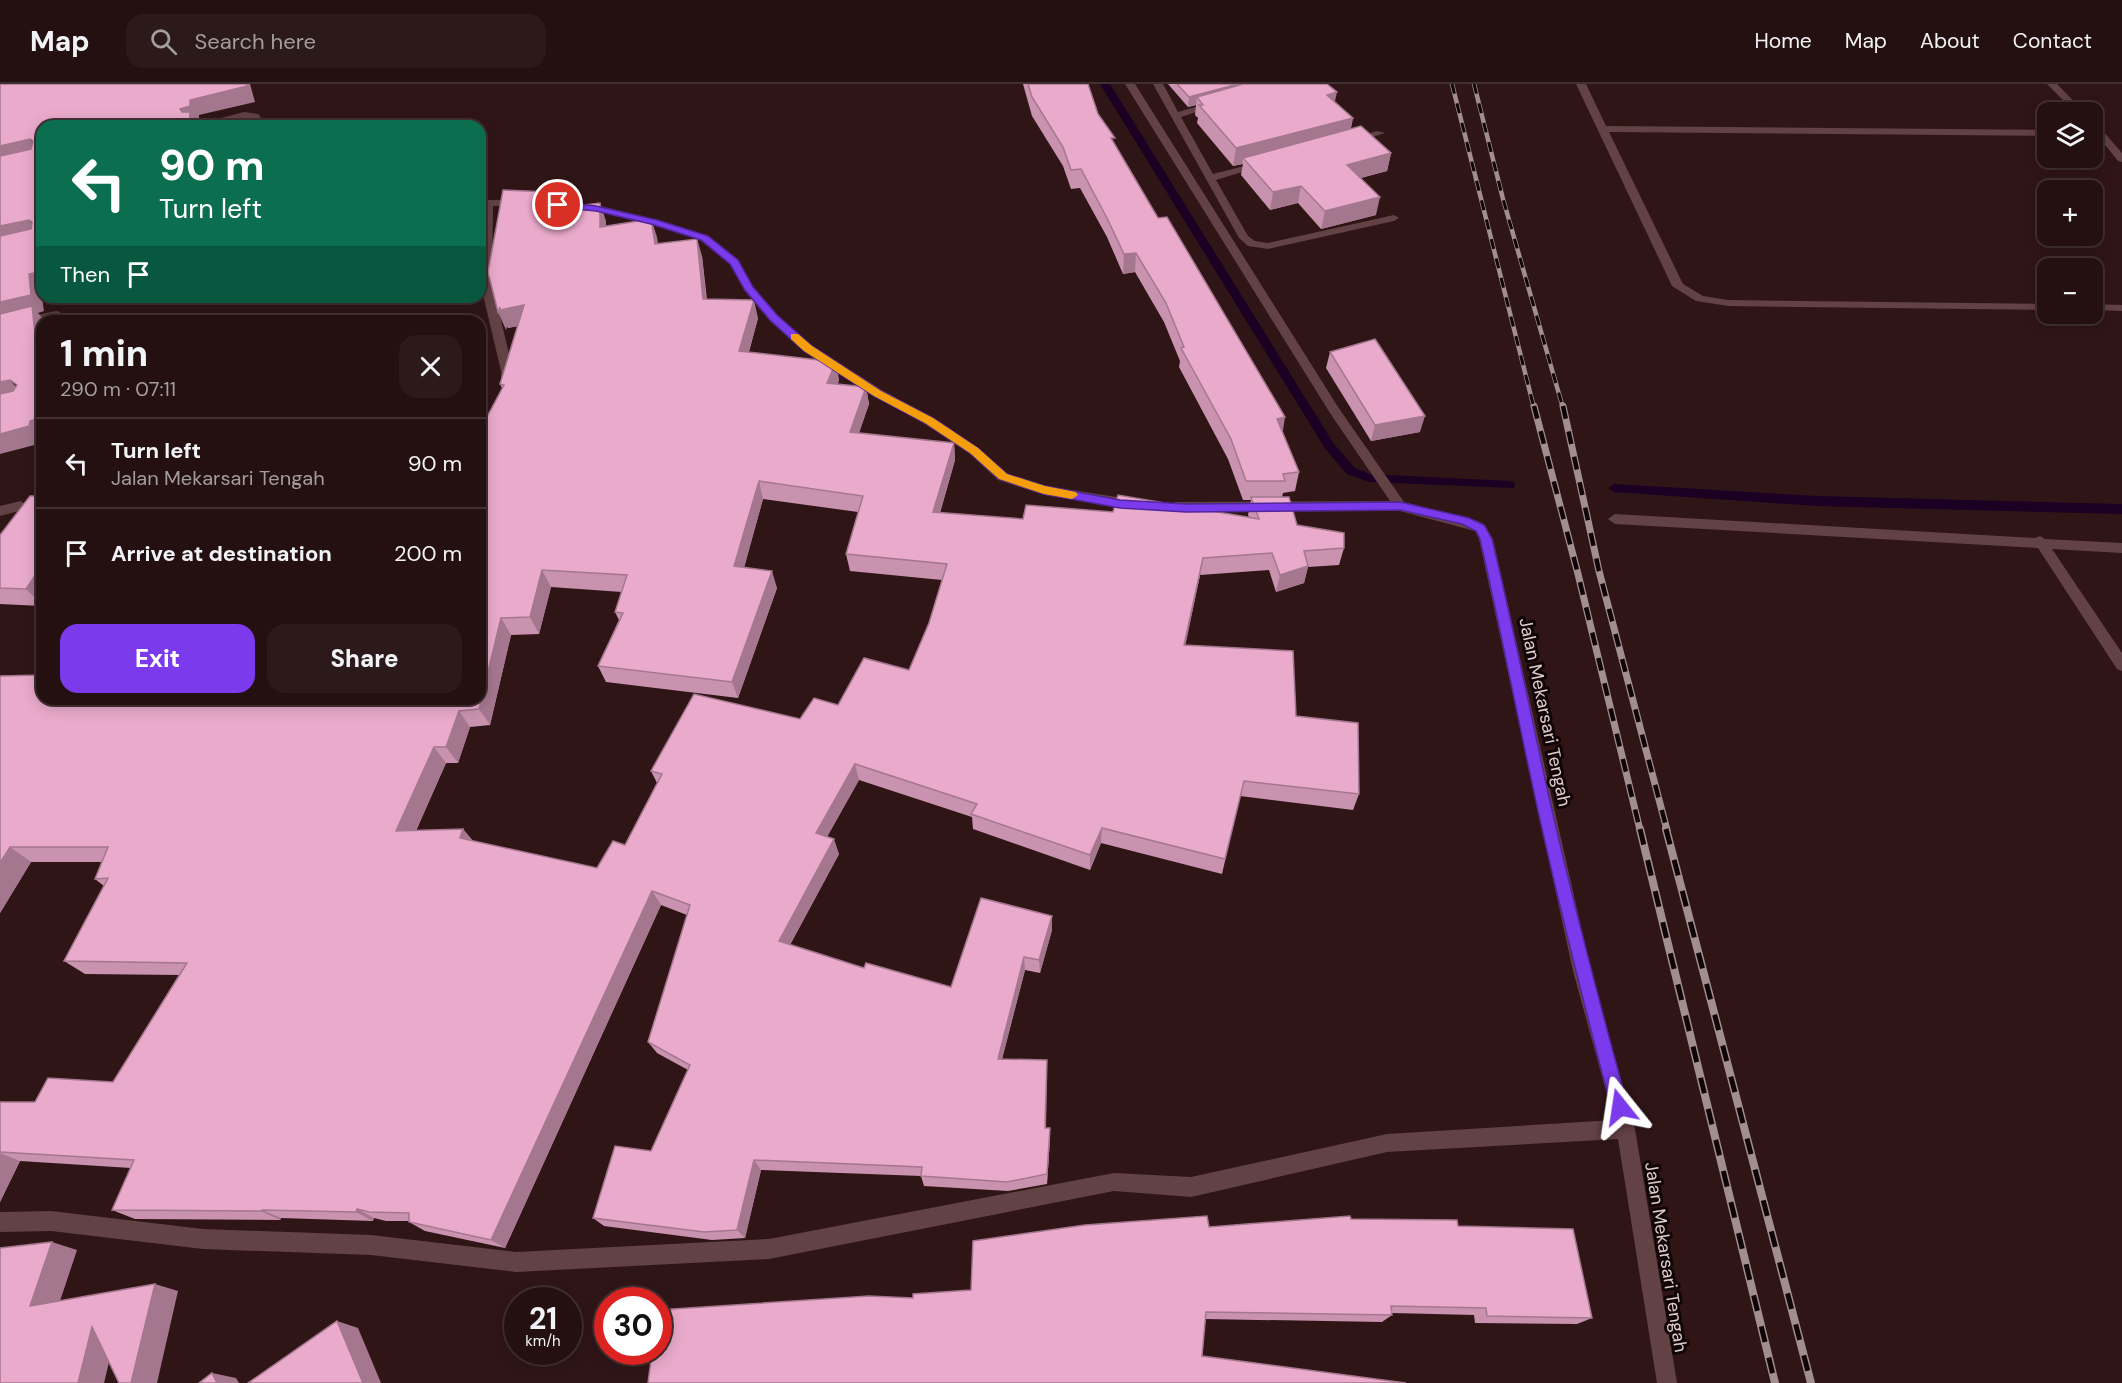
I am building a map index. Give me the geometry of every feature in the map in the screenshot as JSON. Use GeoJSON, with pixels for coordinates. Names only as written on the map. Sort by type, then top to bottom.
{"type":"FeatureCollection","features":[{"type":"Feature","properties":{"kind":"street"},"geometry":{"type":"LineString","coordinates":[[1130,84],[1334,410],[1396,500]]}},
{"type":"Feature","properties":{"kind":"street"},"geometry":{"type":"LineString","coordinates":[[1158,84],[1244,238],[1252,244],[1268,246],[1394,218]]}},
{"type":"Feature","properties":{"kind":"street"},"geometry":{"type":"LineString","coordinates":[[1581,84],[1678,286],[1700,299],[1728,303],[1812,306],[2037,307]]}},
{"type":"Feature","properties":{"kind":"street"},"geometry":{"type":"LineString","coordinates":[[2052,84],[2070,102]]}},
{"type":"Feature","properties":{"kind":"street"},"geometry":{"type":"LineString","coordinates":[[1176,115],[1219,104]]}},
{"type":"Feature","properties":{"kind":"street"},"geometry":{"type":"LineString","coordinates":[[222,120],[244,115],[255,116],[254,120]]}},
{"type":"Feature","properties":{"kind":"street"},"geometry":{"type":"LineString","coordinates":[[1602,129],[2037,133]]}},
{"type":"Feature","properties":{"kind":"street"},"geometry":{"type":"LineString","coordinates":[[1346,142],[1380,133]]}},
{"type":"Feature","properties":{"kind":"street"},"geometry":{"type":"LineString","coordinates":[[2103,139],[2122,159]]}},
{"type":"Feature","properties":{"kind":"street"},"geometry":{"type":"LineString","coordinates":[[1211,178],[1267,163]]}},
{"type":"Feature","properties":{"kind":"street","name":"Jalan Mekarsari Tengah"},"geometry":{"type":"LineString","coordinates":[[486,203],[539,203],[596,208],[654,222],[704,238],[734,262],[748,288],[773,318],[808,349],[878,393],[929,420],[974,451],[1003,477],[1044,490],[1120,504],[1159,506],[1396,500],[1480,528],[1486,539],[1582,971],[1626,1129],[1667,1383]]}},
{"type":"Feature","properties":{"kind":"street"},"geometry":{"type":"LineString","coordinates":[[486,282],[507,371],[501,400]]}},
{"type":"Feature","properties":{"kind":"street"},"geometry":{"type":"LineString","coordinates":[[2103,308],[2122,308]]}},
{"type":"Feature","properties":{"kind":"street"},"geometry":{"type":"LineString","coordinates":[[52,315],[56,314]]}},
{"type":"Feature","properties":{"kind":"street"},"geometry":{"type":"LineString","coordinates":[[0,327],[36,319]]}},
{"type":"Feature","properties":{"kind":"street"},"geometry":{"type":"LineString","coordinates":[[0,511],[21,506]]}},
{"type":"Feature","properties":{"kind":"street"},"geometry":{"type":"LineString","coordinates":[[1615,519],[2040,541],[2122,548]]}},
{"type":"Feature","properties":{"kind":"street"},"geometry":{"type":"LineString","coordinates":[[2040,541],[2122,665]]}},
{"type":"Feature","properties":{"kind":"street"},"geometry":{"type":"LineString","coordinates":[[0,1222],[51,1221],[203,1239],[371,1245],[516,1262],[770,1249],[1114,1182],[1191,1187],[1387,1143],[1626,1129]]}},
{"type":"Feature","properties":{"kind":"building"},"geometry":{"type":"Polygon","coordinates":[[[0,84],[246,84],[247,86],[190,100],[190,106],[180,109],[182,112],[190,112],[189,120],[36,120],[36,272],[29,274],[31,295],[0,302],[0,236],[31,229],[32,222],[29,220],[0,226],[0,156],[31,149],[33,141],[30,139],[0,146],[0,84]]]}},
{"type":"Feature","properties":{"kind":"building"},"geometry":{"type":"Polygon","coordinates":[[[1028,84],[1088,84],[1098,114],[1115,138],[1111,138],[1158,218],[1167,217],[1285,417],[1277,419],[1299,472],[1283,474],[1285,481],[1246,481],[1231,439],[1181,348],[1184,347],[1166,303],[1136,253],[1124,254],[1081,169],[1071,170],[1063,147],[1032,97],[1028,84]]]}},
{"type":"Feature","properties":{"kind":"building"},"geometry":{"type":"Polygon","coordinates":[[[1177,84],[1238,84],[1189,97],[1177,84]]]}},
{"type":"Feature","properties":{"kind":"building"},"geometry":{"type":"Polygon","coordinates":[[[1243,84],[1327,84],[1337,92],[1327,95],[1353,118],[1236,148],[1199,105],[1203,105],[1197,97],[1243,84]]]}},
{"type":"Feature","properties":{"kind":"building"},"geometry":{"type":"Polygon","coordinates":[[[1361,126],[1391,153],[1347,165],[1380,197],[1325,211],[1301,186],[1273,192],[1243,158],[1361,126]]]}},
{"type":"Feature","properties":{"kind":"building"},"geometry":{"type":"Polygon","coordinates":[[[503,190],[550,192],[542,210],[600,203],[600,227],[651,219],[655,244],[697,239],[703,299],[754,300],[739,351],[836,362],[827,383],[866,387],[850,432],[954,443],[933,512],[1023,519],[1026,505],[1113,512],[1118,495],[1259,519],[1251,497],[1289,497],[1297,525],[1344,533],[1344,548],[1304,551],[1308,566],[1280,575],[1272,553],[1203,558],[1184,645],[1293,651],[1296,716],[1358,723],[1359,794],[1244,781],[1225,859],[1102,828],[1090,855],[971,814],[977,804],[855,764],[816,833],[834,839],[779,941],[864,968],[866,963],[951,987],[981,898],[1052,916],[1039,960],[1024,957],[998,1059],[1047,1060],[1045,1128],[1050,1128],[1047,1174],[1007,1182],[921,1176],[922,1167],[754,1160],[737,1230],[704,1232],[593,1218],[615,1146],[651,1151],[690,1065],[648,1042],[690,905],[652,891],[491,1240],[409,1222],[409,1213],[369,1212],[357,1209],[356,1212],[112,1210],[134,1160],[0,1152],[0,1102],[35,1102],[48,1078],[113,1082],[187,963],[64,961],[108,878],[95,879],[108,847],[10,847],[0,863],[0,676],[36,675],[36,705],[480,705],[479,709],[459,711],[446,747],[434,747],[396,831],[463,829],[460,838],[597,868],[613,841],[625,845],[662,774],[651,771],[694,694],[800,719],[814,698],[838,705],[864,658],[909,670],[929,623],[947,564],[846,554],[863,496],[759,481],[734,566],[772,571],[732,682],[598,666],[623,613],[615,612],[627,575],[542,570],[530,617],[501,618],[486,680],[486,419],[504,385],[500,384],[524,305],[500,310],[500,307],[498,312],[488,272],[503,190]]]}},
{"type":"Feature","properties":{"kind":"building"},"geometry":{"type":"Polygon","coordinates":[[[32,306],[36,342],[36,419],[30,421],[29,426],[0,434],[0,394],[13,391],[17,385],[10,380],[0,382],[0,314],[32,306]]]}},
{"type":"Feature","properties":{"kind":"building"},"geometry":{"type":"Polygon","coordinates":[[[1375,339],[1425,416],[1375,425],[1330,352],[1375,339]]]}},
{"type":"Feature","properties":{"kind":"building"},"geometry":{"type":"Polygon","coordinates":[[[30,496],[36,496],[36,577],[26,589],[0,588],[0,535],[30,496]]]}},
{"type":"Feature","properties":{"kind":"building"},"geometry":{"type":"Polygon","coordinates":[[[1207,1216],[1209,1227],[1350,1216],[1351,1219],[1457,1220],[1458,1226],[1573,1229],[1592,1318],[1487,1316],[1486,1308],[1391,1306],[1392,1315],[1206,1312],[1202,1356],[1406,1383],[648,1383],[650,1365],[672,1365],[672,1309],[869,1296],[913,1298],[913,1294],[971,1290],[973,1241],[1085,1225],[1207,1216]]]}},
{"type":"Feature","properties":{"kind":"building"},"geometry":{"type":"Polygon","coordinates":[[[52,1242],[30,1306],[155,1284],[131,1383],[119,1383],[92,1327],[78,1383],[0,1383],[0,1248],[52,1242]]]}},
{"type":"Feature","properties":{"kind":"building"},"geometry":{"type":"Polygon","coordinates":[[[337,1321],[363,1383],[248,1383],[337,1321]]]}},
{"type":"Feature","properties":{"kind":"building"},"geometry":{"type":"Polygon","coordinates":[[[212,1373],[217,1383],[199,1383],[212,1373]]]}},
{"type":"Feature","properties":{"kind":"waterway"},"geometry":{"type":"LineString","coordinates":[[1105,84],[1330,447],[1351,471],[1369,478],[1509,485]]}},
{"type":"Feature","properties":{"kind":"waterway"},"geometry":{"type":"LineString","coordinates":[[1614,488],[1817,501],[2122,509]]}},
{"type":"Feature","properties":{"kind":"railway"},"geometry":{"type":"LineString","coordinates":[[1452,84],[1534,408]]}},
{"type":"Feature","properties":{"kind":"railway"},"geometry":{"type":"LineString","coordinates":[[1474,84],[1503,199],[1563,408]]}},
{"type":"Feature","properties":{"kind":"railway"},"geometry":{"type":"LineString","coordinates":[[1534,406],[1578,574],[1640,830]]}},
{"type":"Feature","properties":{"kind":"railway"},"geometry":{"type":"LineString","coordinates":[[1563,406],[1599,571],[1667,830]]}},
{"type":"Feature","properties":{"kind":"railway"},"geometry":{"type":"LineString","coordinates":[[1640,829],[1775,1383]]}},
{"type":"Feature","properties":{"kind":"railway"},"geometry":{"type":"LineString","coordinates":[[1666,829],[1811,1383]]}},
{"type":"Feature","properties":{"kind":"slow traffic"},"geometry":{"type":"LineString","coordinates":[[795,337],[808,349],[878,393],[929,420],[974,451],[1003,477],[1044,490],[1072,495]]}},
{"type":"Feature","properties":{"kind":"route"},"geometry":{"type":"LineString","coordinates":[[558,205],[596,208],[654,222],[704,238],[734,262],[748,288],[773,318],[808,349],[878,393],[929,420],[974,451],[1003,477],[1044,490],[1120,504],[1186,508],[1400,506],[1465,521],[1480,528],[1486,539],[1511,645],[1540,787],[1582,971],[1620,1107]]}}]}
